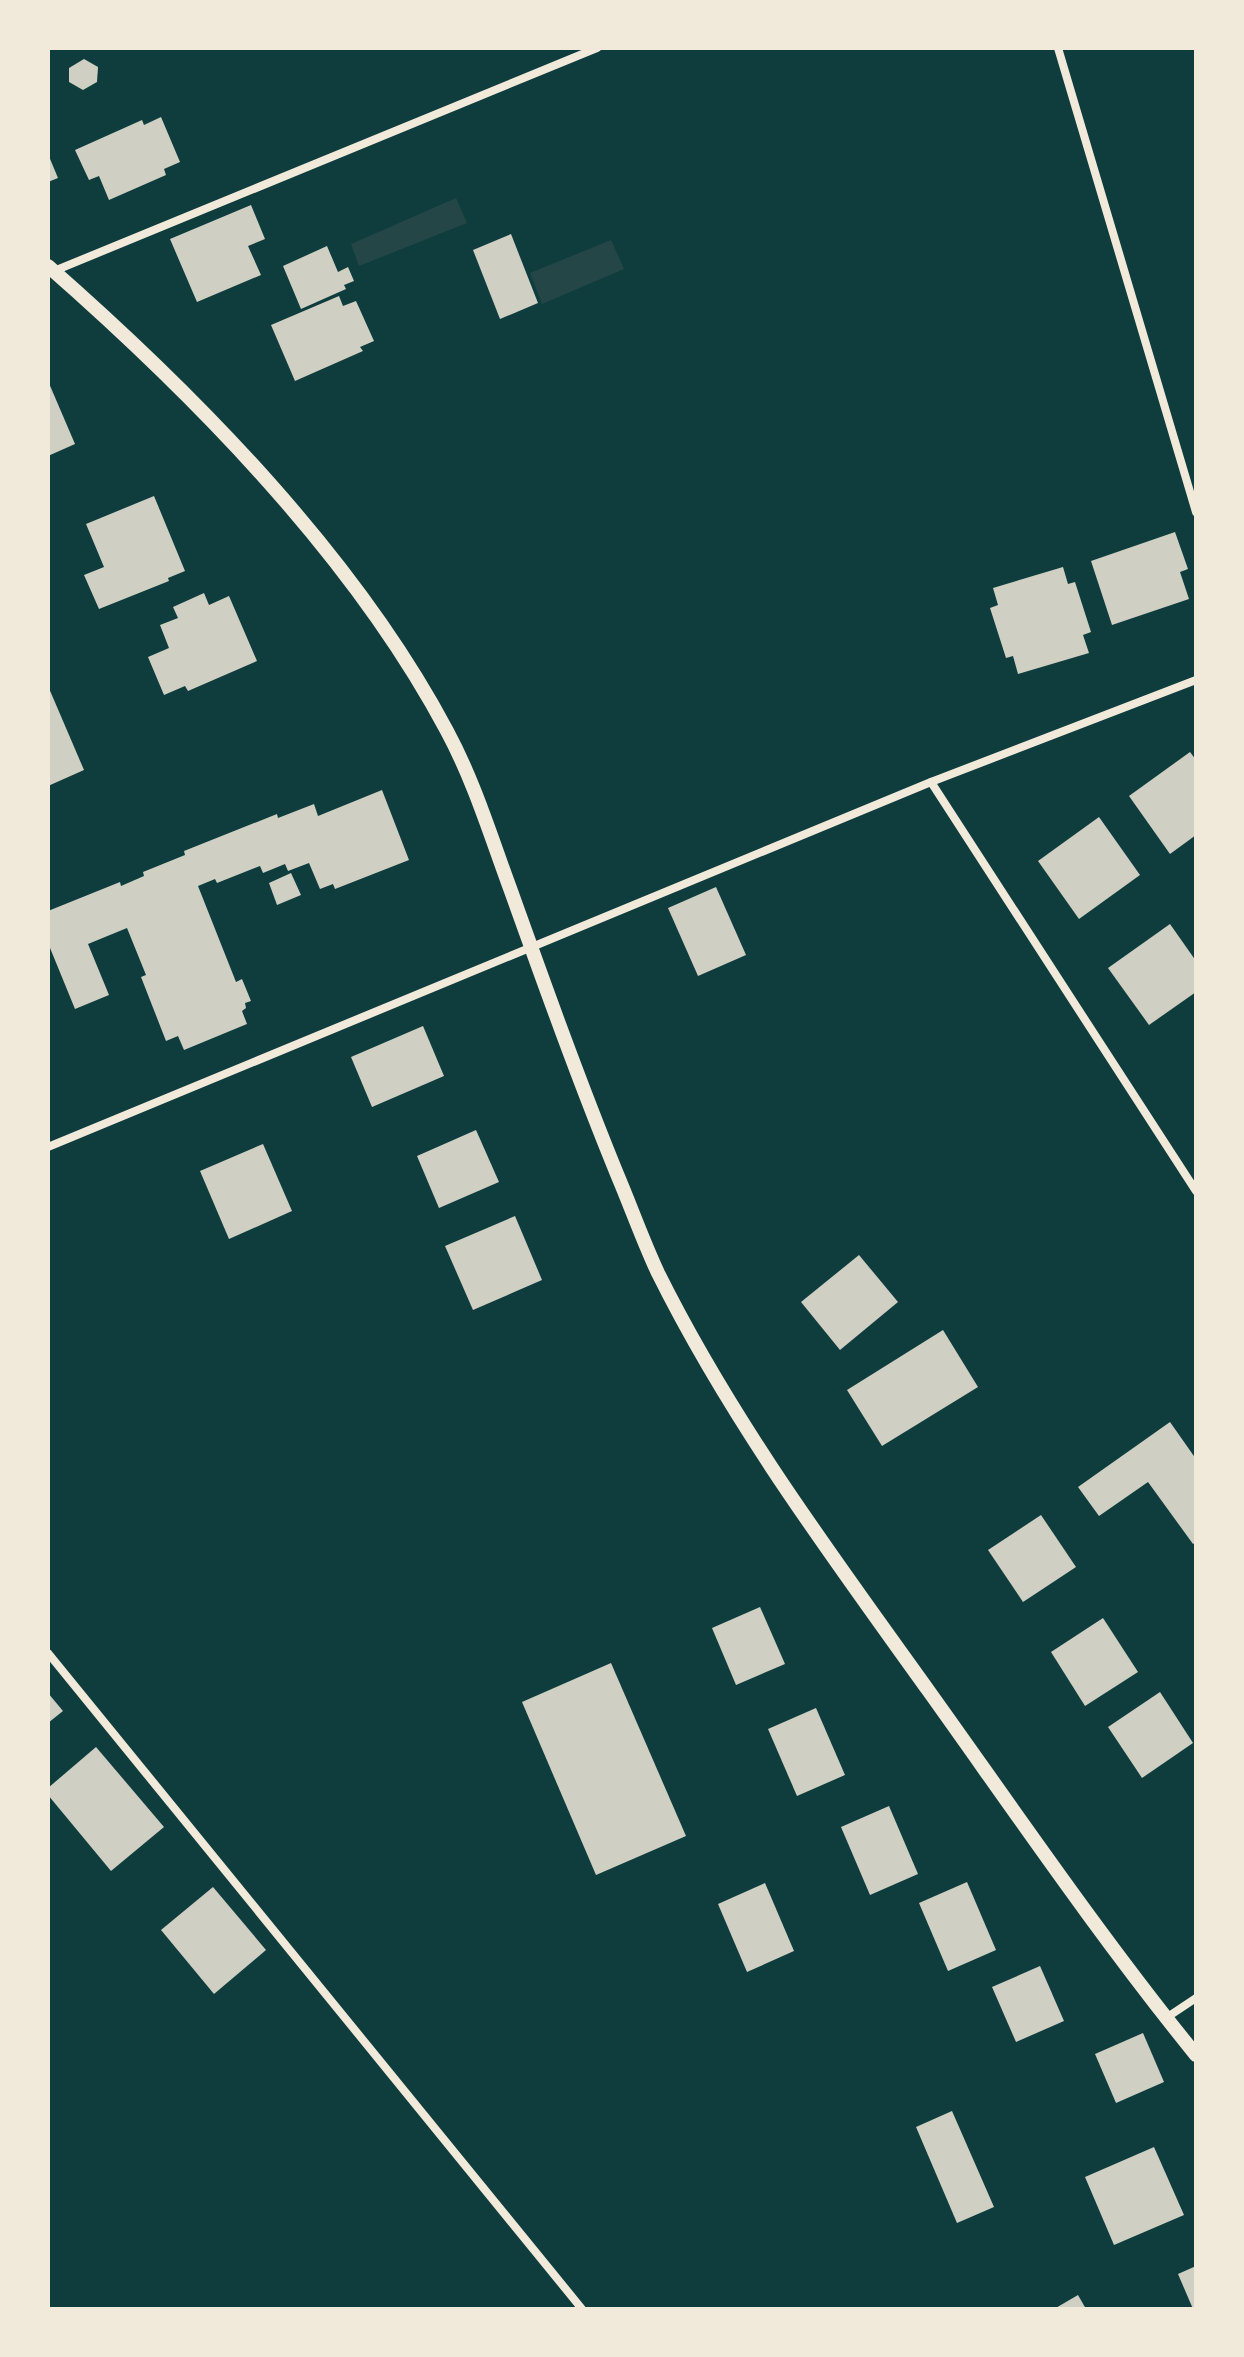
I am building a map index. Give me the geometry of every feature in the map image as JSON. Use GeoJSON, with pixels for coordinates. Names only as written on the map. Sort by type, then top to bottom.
{"type":"FeatureCollection","features":[{"type":"Feature","properties":{"kind":"street"},"geometry":{"type":"LineString","coordinates":[[597,48],[51,268],[154,363],[278,496],[358,594],[419,683],[448,733],[472,786],[591,1110],[657,1270],[722,1391],[847,1576],[1166,2018],[1196,2055]]}},
{"type":"Feature","properties":{"kind":"street"},"geometry":{"type":"LineString","coordinates":[[1058,48],[1196,512]]}},
{"type":"Feature","properties":{"kind":"street"},"geometry":{"type":"LineString","coordinates":[[48,1147],[931,782],[1196,680]]}},
{"type":"Feature","properties":{"kind":"street"},"geometry":{"type":"LineString","coordinates":[[931,782],[1196,1191]]}},
{"type":"Feature","properties":{"kind":"street"},"geometry":{"type":"LineString","coordinates":[[48,1653],[582,2309]]}},
{"type":"Feature","properties":{"kind":"street"},"geometry":{"type":"LineString","coordinates":[[1166,2018],[1196,1998]]}},
{"type":"Feature","properties":{"kind":"shaded area"},"geometry":{"type":"Polygon","coordinates":[[[456,198],[467,223],[359,266],[351,244],[456,198]]]}},
{"type":"Feature","properties":{"kind":"shaded area"},"geometry":{"type":"Polygon","coordinates":[[[611,240],[624,269],[542,304],[530,273],[611,240]]]}},
{"type":"Feature","properties":{"kind":"building"},"geometry":{"type":"Polygon","coordinates":[[[84,59],[98,67],[97,82],[83,90],[69,82],[69,68],[84,59]]]}},
{"type":"Feature","properties":{"kind":"building"},"geometry":{"type":"Polygon","coordinates":[[[161,117],[180,162],[164,169],[166,175],[109,200],[99,176],[89,180],[75,150],[142,120],[144,125],[161,117]]]}},
{"type":"Feature","properties":{"kind":"building"},"geometry":{"type":"Polygon","coordinates":[[[48,154],[58,178],[48,182],[48,154]]]}},
{"type":"Feature","properties":{"kind":"building"},"geometry":{"type":"Polygon","coordinates":[[[251,205],[265,239],[248,246],[261,275],[197,302],[170,239],[251,205]]]}},
{"type":"Feature","properties":{"kind":"building"},"geometry":{"type":"Polygon","coordinates":[[[511,234],[538,303],[500,319],[473,250],[511,234]]]}},
{"type":"Feature","properties":{"kind":"building"},"geometry":{"type":"Polygon","coordinates":[[[327,246],[338,272],[348,267],[354,281],[344,285],[346,289],[301,309],[283,266],[327,246]]]}},
{"type":"Feature","properties":{"kind":"building"},"geometry":{"type":"Polygon","coordinates":[[[339,296],[343,306],[356,301],[374,341],[360,347],[363,351],[295,381],[271,325],[339,296]]]}},
{"type":"Feature","properties":{"kind":"building"},"geometry":{"type":"Polygon","coordinates":[[[48,381],[75,444],[48,456],[48,381]]]}},
{"type":"Feature","properties":{"kind":"building"},"geometry":{"type":"Polygon","coordinates":[[[154,496],[185,571],[168,578],[169,581],[99,609],[84,575],[104,567],[86,524],[154,496]]]}},
{"type":"Feature","properties":{"kind":"building"},"geometry":{"type":"Polygon","coordinates":[[[1175,532],[1188,569],[1180,572],[1189,599],[1112,625],[1091,561],[1175,532]]]}},
{"type":"Feature","properties":{"kind":"building"},"geometry":{"type":"Polygon","coordinates":[[[1063,567],[1068,584],[1075,582],[1091,632],[1083,635],[1089,653],[1018,674],[1013,656],[1006,658],[990,608],[998,605],[993,588],[1063,567]]]}},
{"type":"Feature","properties":{"kind":"building"},"geometry":{"type":"Polygon","coordinates":[[[204,593],[209,605],[229,596],[257,661],[188,691],[185,686],[164,695],[148,657],[169,648],[160,625],[178,618],[173,607],[204,593]]]}},
{"type":"Feature","properties":{"kind":"building"},"geometry":{"type":"Polygon","coordinates":[[[48,686],[84,770],[48,786],[48,686]]]}},
{"type":"Feature","properties":{"kind":"building"},"geometry":{"type":"Polygon","coordinates":[[[1190,752],[1196,760],[1196,835],[1170,854],[1129,796],[1190,752]]]}},
{"type":"Feature","properties":{"kind":"building"},"geometry":{"type":"Polygon","coordinates":[[[382,790],[409,860],[335,889],[333,884],[320,889],[309,863],[288,871],[285,864],[263,873],[260,866],[217,883],[215,879],[198,886],[236,982],[242,979],[251,1001],[245,1003],[246,1008],[242,1011],[247,1024],[184,1050],[178,1036],[166,1041],[141,977],[146,975],[127,928],[88,944],[109,995],[75,1009],[48,943],[48,911],[120,882],[121,886],[144,876],[143,872],[185,855],[184,851],[277,814],[278,818],[314,804],[318,816],[382,790]]]}},
{"type":"Feature","properties":{"kind":"building"},"geometry":{"type":"Polygon","coordinates":[[[1099,817],[1140,875],[1079,919],[1038,861],[1099,817]]]}},
{"type":"Feature","properties":{"kind":"building"},"geometry":{"type":"Polygon","coordinates":[[[291,873],[301,895],[277,905],[269,883],[291,873]]]}},
{"type":"Feature","properties":{"kind":"building"},"geometry":{"type":"Polygon","coordinates":[[[716,887],[746,955],[698,976],[668,908],[716,887]]]}},
{"type":"Feature","properties":{"kind":"building"},"geometry":{"type":"Polygon","coordinates":[[[1170,924],[1196,961],[1196,992],[1149,1025],[1108,968],[1170,924]]]}},
{"type":"Feature","properties":{"kind":"building"},"geometry":{"type":"Polygon","coordinates":[[[423,1026],[444,1076],[372,1107],[351,1057],[423,1026]]]}},
{"type":"Feature","properties":{"kind":"building"},"geometry":{"type":"Polygon","coordinates":[[[476,1130],[499,1182],[439,1208],[417,1156],[476,1130]]]}},
{"type":"Feature","properties":{"kind":"building"},"geometry":{"type":"Polygon","coordinates":[[[263,1144],[292,1211],[229,1239],[200,1171],[263,1144]]]}},
{"type":"Feature","properties":{"kind":"building"},"geometry":{"type":"Polygon","coordinates":[[[515,1216],[542,1280],[473,1310],[445,1246],[515,1216]]]}},
{"type":"Feature","properties":{"kind":"building"},"geometry":{"type":"Polygon","coordinates":[[[859,1255],[898,1302],[840,1350],[801,1302],[859,1255]]]}},
{"type":"Feature","properties":{"kind":"building"},"geometry":{"type":"Polygon","coordinates":[[[943,1330],[978,1387],[882,1446],[847,1390],[943,1330]]]}},
{"type":"Feature","properties":{"kind":"building"},"geometry":{"type":"Polygon","coordinates":[[[1170,1422],[1196,1459],[1196,1542],[1193,1544],[1148,1482],[1099,1516],[1078,1487],[1170,1422]]]}},
{"type":"Feature","properties":{"kind":"building"},"geometry":{"type":"Polygon","coordinates":[[[1041,1515],[1076,1567],[1023,1602],[988,1550],[1041,1515]]]}},
{"type":"Feature","properties":{"kind":"building"},"geometry":{"type":"Polygon","coordinates":[[[760,1607],[785,1664],[736,1685],[712,1628],[760,1607]]]}},
{"type":"Feature","properties":{"kind":"building"},"geometry":{"type":"Polygon","coordinates":[[[1103,1618],[1138,1672],[1085,1706],[1051,1652],[1103,1618]]]}},
{"type":"Feature","properties":{"kind":"building"},"geometry":{"type":"Polygon","coordinates":[[[611,1663],[686,1836],[596,1875],[522,1702],[611,1663]]]}},
{"type":"Feature","properties":{"kind":"building"},"geometry":{"type":"Polygon","coordinates":[[[1160,1692],[1193,1743],[1142,1778],[1108,1727],[1160,1692]]]}},
{"type":"Feature","properties":{"kind":"building"},"geometry":{"type":"Polygon","coordinates":[[[48,1693],[63,1711],[48,1723],[48,1693]]]}},
{"type":"Feature","properties":{"kind":"building"},"geometry":{"type":"Polygon","coordinates":[[[816,1708],[845,1775],[797,1796],[768,1729],[816,1708]]]}},
{"type":"Feature","properties":{"kind":"building"},"geometry":{"type":"Polygon","coordinates":[[[96,1747],[164,1827],[111,1871],[48,1795],[48,1788],[96,1747]]]}},
{"type":"Feature","properties":{"kind":"building"},"geometry":{"type":"Polygon","coordinates":[[[889,1806],[918,1874],[870,1895],[841,1827],[889,1806]]]}},
{"type":"Feature","properties":{"kind":"building"},"geometry":{"type":"Polygon","coordinates":[[[967,1882],[996,1950],[948,1971],[919,1903],[967,1882]]]}},
{"type":"Feature","properties":{"kind":"building"},"geometry":{"type":"Polygon","coordinates":[[[765,1883],[794,1951],[747,1972],[718,1904],[765,1883]]]}},
{"type":"Feature","properties":{"kind":"building"},"geometry":{"type":"Polygon","coordinates":[[[213,1887],[266,1950],[214,1994],[161,1930],[213,1887]]]}},
{"type":"Feature","properties":{"kind":"building"},"geometry":{"type":"Polygon","coordinates":[[[1040,1966],[1064,2021],[1016,2042],[992,1987],[1040,1966]]]}},
{"type":"Feature","properties":{"kind":"building"},"geometry":{"type":"Polygon","coordinates":[[[1143,2033],[1164,2082],[1116,2103],[1095,2054],[1143,2033]]]}},
{"type":"Feature","properties":{"kind":"building"},"geometry":{"type":"Polygon","coordinates":[[[952,2111],[994,2207],[957,2223],[916,2127],[952,2111]]]}},
{"type":"Feature","properties":{"kind":"building"},"geometry":{"type":"Polygon","coordinates":[[[1154,2147],[1184,2215],[1114,2245],[1085,2177],[1154,2147]]]}},
{"type":"Feature","properties":{"kind":"building"},"geometry":{"type":"Polygon","coordinates":[[[1196,2266],[1196,2309],[1193,2309],[1178,2274],[1196,2266]]]}},
{"type":"Feature","properties":{"kind":"building"},"geometry":{"type":"Polygon","coordinates":[[[1078,2295],[1086,2309],[1054,2309],[1078,2295]]]}}]}
